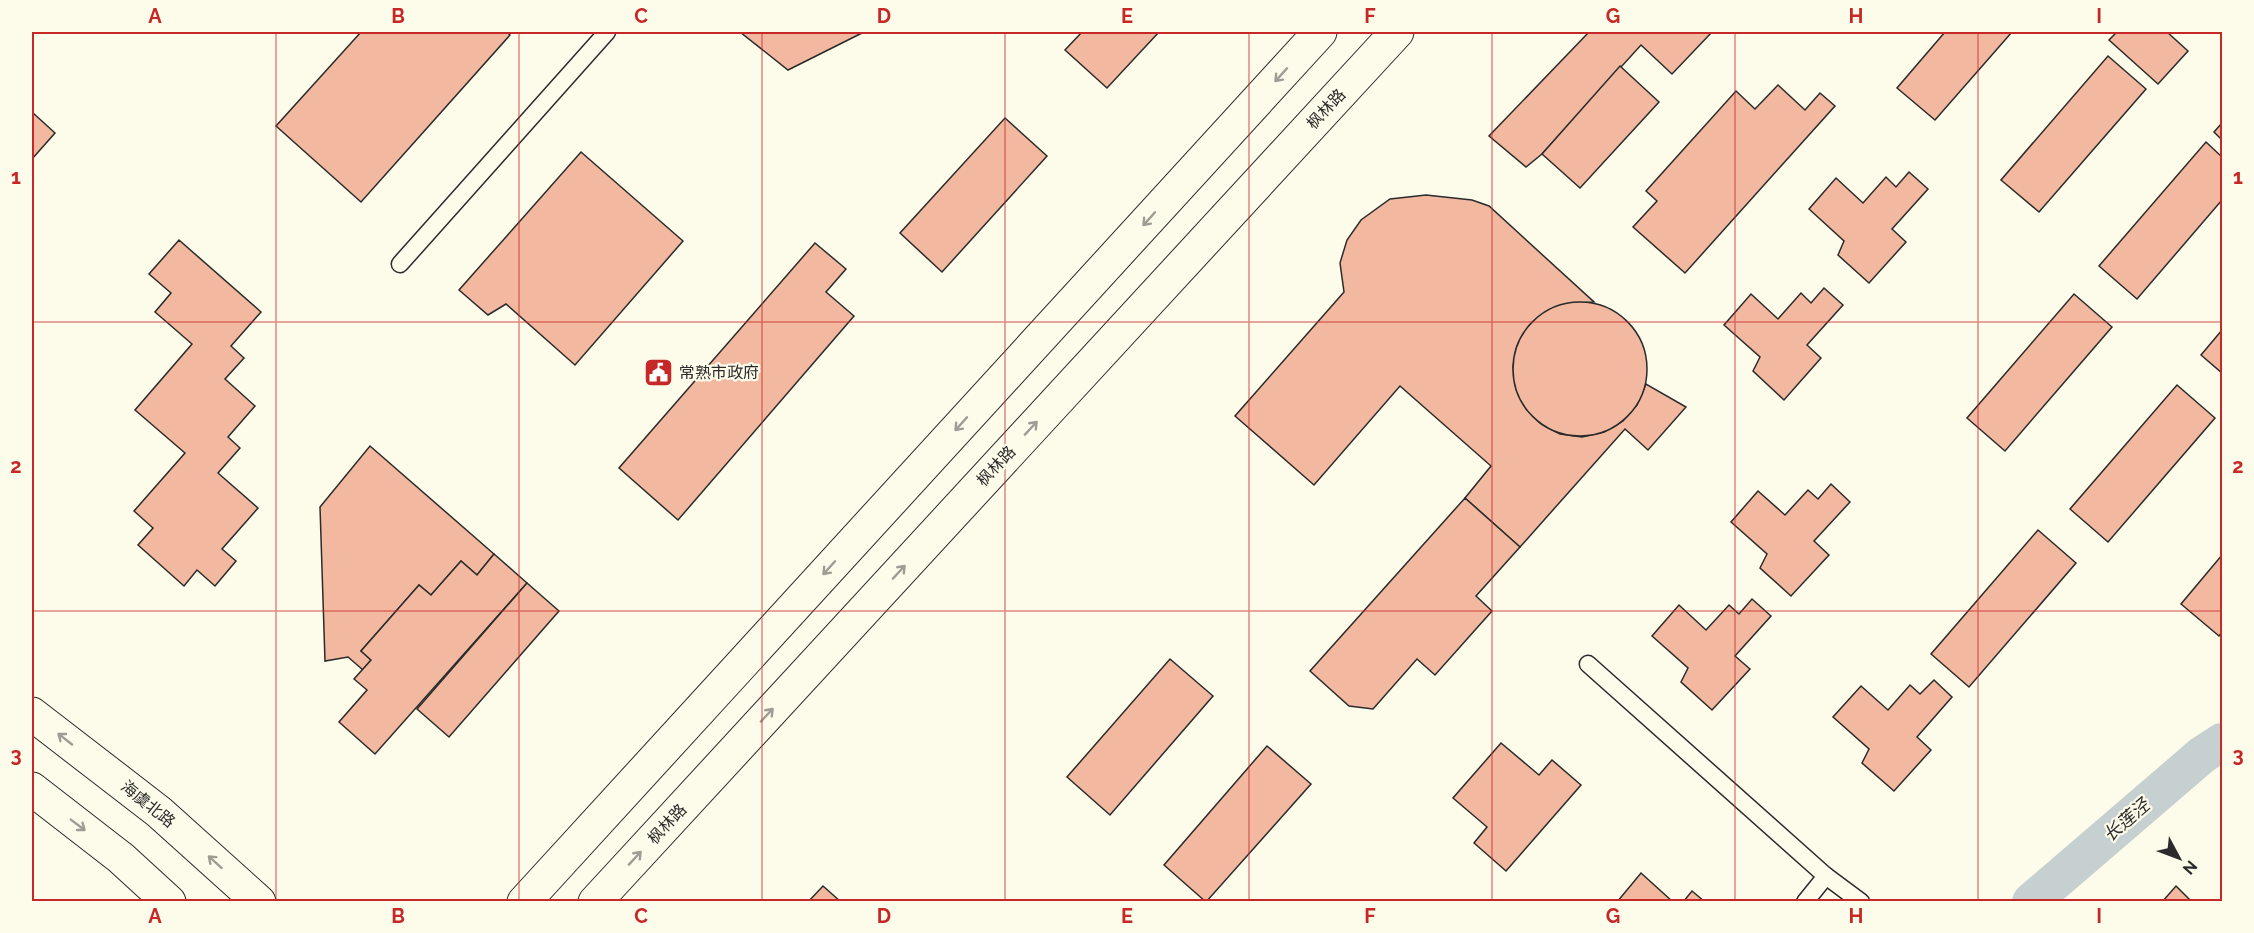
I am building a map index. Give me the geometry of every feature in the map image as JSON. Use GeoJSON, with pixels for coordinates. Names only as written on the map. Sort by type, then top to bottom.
{"type":"FeatureCollection","features":[{"type":"Feature","properties":{"kind":"main road"},"geometry":{"type":"LineString","coordinates":[[524,902],[1320,32]]}},
{"type":"Feature","properties":{"kind":"main road","name":"枫林路"},"geometry":{"type":"LineString","coordinates":[[595,902],[1397,32]]}},
{"type":"Feature","properties":{"kind":"main road","name":"海虞北路"},"geometry":{"type":"LineString","coordinates":[[32,714],[159,812],[259,902]]}},
{"type":"Feature","properties":{"kind":"main road"},"geometry":{"type":"LineString","coordinates":[[32,789],[121,858],[169,902]]}},
{"type":"Feature","properties":{"kind":"lane"},"geometry":{"type":"LineString","coordinates":[[400,264],[607,32]]}},
{"type":"Feature","properties":{"kind":"lane"},"geometry":{"type":"LineString","coordinates":[[1588,664],[1826,876],[1861,902]]}},
{"type":"Feature","properties":{"kind":"lane"},"geometry":{"type":"LineString","coordinates":[[1805,902],[1826,876]]}},
{"type":"Feature","properties":{"kind":"building"},"geometry":{"type":"Polygon","coordinates":[[[361,32],[507,32],[510,35],[361,202],[276,126],[361,32]]]}},
{"type":"Feature","properties":{"kind":"building"},"geometry":{"type":"Polygon","coordinates":[[[740,32],[864,32],[788,70],[740,32]]]}},
{"type":"Feature","properties":{"kind":"building"},"geometry":{"type":"Polygon","coordinates":[[[1082,32],[1159,32],[1107,88],[1065,50],[1082,32]]]}},
{"type":"Feature","properties":{"kind":"building"},"geometry":{"type":"Polygon","coordinates":[[[1589,32],[1712,32],[1672,74],[1641,45],[1542,154],[1526,167],[1489,136],[1589,32]]]}},
{"type":"Feature","properties":{"kind":"building"},"geometry":{"type":"Polygon","coordinates":[[[1945,32],[2012,32],[1935,120],[1897,88],[1945,32]]]}},
{"type":"Feature","properties":{"kind":"building"},"geometry":{"type":"Polygon","coordinates":[[[2117,32],[2167,32],[2188,51],[2158,84],[2109,40],[2117,32]]]}},
{"type":"Feature","properties":{"kind":"building"},"geometry":{"type":"Polygon","coordinates":[[[2108,56],[2146,89],[2039,212],[2001,180],[2108,56]]]}},
{"type":"Feature","properties":{"kind":"building"},"geometry":{"type":"Polygon","coordinates":[[[1620,66],[1659,102],[1580,188],[1542,154],[1620,66]]]}},
{"type":"Feature","properties":{"kind":"building"},"geometry":{"type":"Polygon","coordinates":[[[1778,85],[1805,110],[1820,93],[1835,106],[1685,273],[1633,227],[1657,201],[1646,191],[1736,91],[1755,109],[1778,85]]]}},
{"type":"Feature","properties":{"kind":"building"},"geometry":{"type":"Polygon","coordinates":[[[32,112],[55,133],[32,159],[32,112]]]}},
{"type":"Feature","properties":{"kind":"building"},"geometry":{"type":"Polygon","coordinates":[[[1005,118],[1047,156],[942,272],[900,233],[1005,118]]]}},
{"type":"Feature","properties":{"kind":"building"},"geometry":{"type":"Polygon","coordinates":[[[2222,123],[2222,140],[2214,132],[2222,123]]]}},
{"type":"Feature","properties":{"kind":"building"},"geometry":{"type":"Polygon","coordinates":[[[2206,142],[2222,157],[2222,200],[2137,299],[2099,266],[2206,142]]]}},
{"type":"Feature","properties":{"kind":"building"},"geometry":{"type":"Polygon","coordinates":[[[581,152],[683,241],[575,365],[506,304],[488,315],[459,290],[581,152]]]}},
{"type":"Feature","properties":{"kind":"building"},"geometry":{"type":"Polygon","coordinates":[[[1909,172],[1928,189],[1892,229],[1906,242],[1869,283],[1838,255],[1844,241],[1809,209],[1836,178],[1863,203],[1886,177],[1896,187],[1909,172]]]}},
{"type":"Feature","properties":{"kind":"building"},"geometry":{"type":"Polygon","coordinates":[[[1426,195],[1472,200],[1489,206],[1594,302],[1566,304],[1546,312],[1529,327],[1517,346],[1513,367],[1516,389],[1526,409],[1541,424],[1560,434],[1582,437],[1604,432],[1623,421],[1637,405],[1646,384],[1686,407],[1648,450],[1625,429],[1520,547],[1465,498],[1491,466],[1400,386],[1314,485],[1235,416],[1344,292],[1340,263],[1347,240],[1361,220],[1390,199],[1426,195]]]}},
{"type":"Feature","properties":{"kind":"building"},"geometry":{"type":"Polygon","coordinates":[[[179,240],[261,312],[231,346],[244,358],[225,379],[255,406],[228,437],[240,448],[218,473],[258,508],[222,549],[236,561],[215,586],[197,570],[184,586],[138,545],[153,528],[134,511],[185,453],[135,410],[192,344],[155,312],[171,293],[149,274],[179,240]]]}},
{"type":"Feature","properties":{"kind":"building"},"geometry":{"type":"Polygon","coordinates":[[[815,243],[846,269],[826,292],[854,316],[678,520],[619,468],[815,243]]]}},
{"type":"Feature","properties":{"kind":"building"},"geometry":{"type":"Polygon","coordinates":[[[1824,288],[1843,305],[1807,345],[1821,358],[1784,400],[1753,371],[1760,357],[1724,325],[1751,294],[1778,319],[1801,293],[1811,303],[1824,288]]]}},
{"type":"Feature","properties":{"kind":"building"},"geometry":{"type":"Polygon","coordinates":[[[2074,294],[2112,327],[2005,451],[1967,418],[2074,294]]]}},
{"type":"Feature","properties":{"kind":"building"},"geometry":{"type":"Polygon","coordinates":[[[1580,302],[1605,307],[1627,322],[1642,344],[1647,369],[1642,394],[1627,416],[1605,431],[1580,436],[1555,431],[1533,416],[1518,394],[1513,369],[1518,344],[1533,322],[1555,307],[1580,302]]]}},
{"type":"Feature","properties":{"kind":"building"},"geometry":{"type":"Polygon","coordinates":[[[2222,330],[2222,373],[2201,355],[2222,330]]]}},
{"type":"Feature","properties":{"kind":"building"},"geometry":{"type":"Polygon","coordinates":[[[2177,385],[2215,418],[2108,542],[2070,509],[2177,385]]]}},
{"type":"Feature","properties":{"kind":"building"},"geometry":{"type":"Polygon","coordinates":[[[370,446],[494,554],[477,575],[461,561],[431,595],[419,585],[361,651],[371,660],[363,670],[348,657],[325,661],[320,507],[370,446]]]}},
{"type":"Feature","properties":{"kind":"building"},"geometry":{"type":"Polygon","coordinates":[[[1831,484],[1850,502],[1814,541],[1829,555],[1791,596],[1760,568],[1767,554],[1731,522],[1758,491],[1785,515],[1808,490],[1818,499],[1831,484]]]}},
{"type":"Feature","properties":{"kind":"building"},"geometry":{"type":"Polygon","coordinates":[[[1465,498],[1520,547],[1476,596],[1492,611],[1435,675],[1417,659],[1373,709],[1349,706],[1310,671],[1465,498]]]}},
{"type":"Feature","properties":{"kind":"building"},"geometry":{"type":"Polygon","coordinates":[[[2038,530],[2076,563],[1969,687],[1931,654],[2038,530]]]}},
{"type":"Feature","properties":{"kind":"building"},"geometry":{"type":"Polygon","coordinates":[[[494,554],[527,583],[375,754],[339,722],[367,690],[354,679],[371,660],[361,651],[419,585],[431,595],[461,561],[477,575],[494,554]]]}},
{"type":"Feature","properties":{"kind":"building"},"geometry":{"type":"Polygon","coordinates":[[[2222,555],[2222,632],[2219,636],[2181,604],[2222,555]]]}},
{"type":"Feature","properties":{"kind":"building"},"geometry":{"type":"Polygon","coordinates":[[[527,583],[559,611],[449,737],[417,709],[527,583]]]}},
{"type":"Feature","properties":{"kind":"building"},"geometry":{"type":"Polygon","coordinates":[[[1752,599],[1771,616],[1735,656],[1750,669],[1712,710],[1681,682],[1688,668],[1652,636],[1679,605],[1706,630],[1729,605],[1739,614],[1752,599]]]}},
{"type":"Feature","properties":{"kind":"building"},"geometry":{"type":"Polygon","coordinates":[[[1170,659],[1213,696],[1110,815],[1067,777],[1170,659]]]}},
{"type":"Feature","properties":{"kind":"building"},"geometry":{"type":"Polygon","coordinates":[[[1934,680],[1952,697],[1917,737],[1931,750],[1894,791],[1862,763],[1869,749],[1833,717],[1861,686],[1888,710],[1910,685],[1920,694],[1934,680]]]}},
{"type":"Feature","properties":{"kind":"building"},"geometry":{"type":"Polygon","coordinates":[[[1501,743],[1539,775],[1552,760],[1581,785],[1506,871],[1474,843],[1487,827],[1453,798],[1501,743]]]}},
{"type":"Feature","properties":{"kind":"building"},"geometry":{"type":"Polygon","coordinates":[[[1267,746],[1311,784],[1206,902],[1164,865],[1267,746]]]}},
{"type":"Feature","properties":{"kind":"building"},"geometry":{"type":"Polygon","coordinates":[[[1641,873],[1673,902],[1617,902],[1641,873]]]}},
{"type":"Feature","properties":{"kind":"building"},"geometry":{"type":"Polygon","coordinates":[[[823,886],[841,902],[808,902],[823,886]]]}},
{"type":"Feature","properties":{"kind":"building"},"geometry":{"type":"Polygon","coordinates":[[[2176,886],[2192,902],[2162,902],[2176,886]]]}},
{"type":"Feature","properties":{"kind":"building"},"geometry":{"type":"Polygon","coordinates":[[[1692,891],[1705,902],[1683,902],[1692,891]]]}},
{"type":"Feature","properties":{"kind":"waterway","name":"长莲泾"},"geometry":{"type":"LineString","coordinates":[[2031,902],[2202,755],[2222,742]]}},
{"type":"Feature","properties":{"kind":"place","name":"常熟市政府"},"geometry":{"type":"Point","coordinates":[658,372]}}]}
